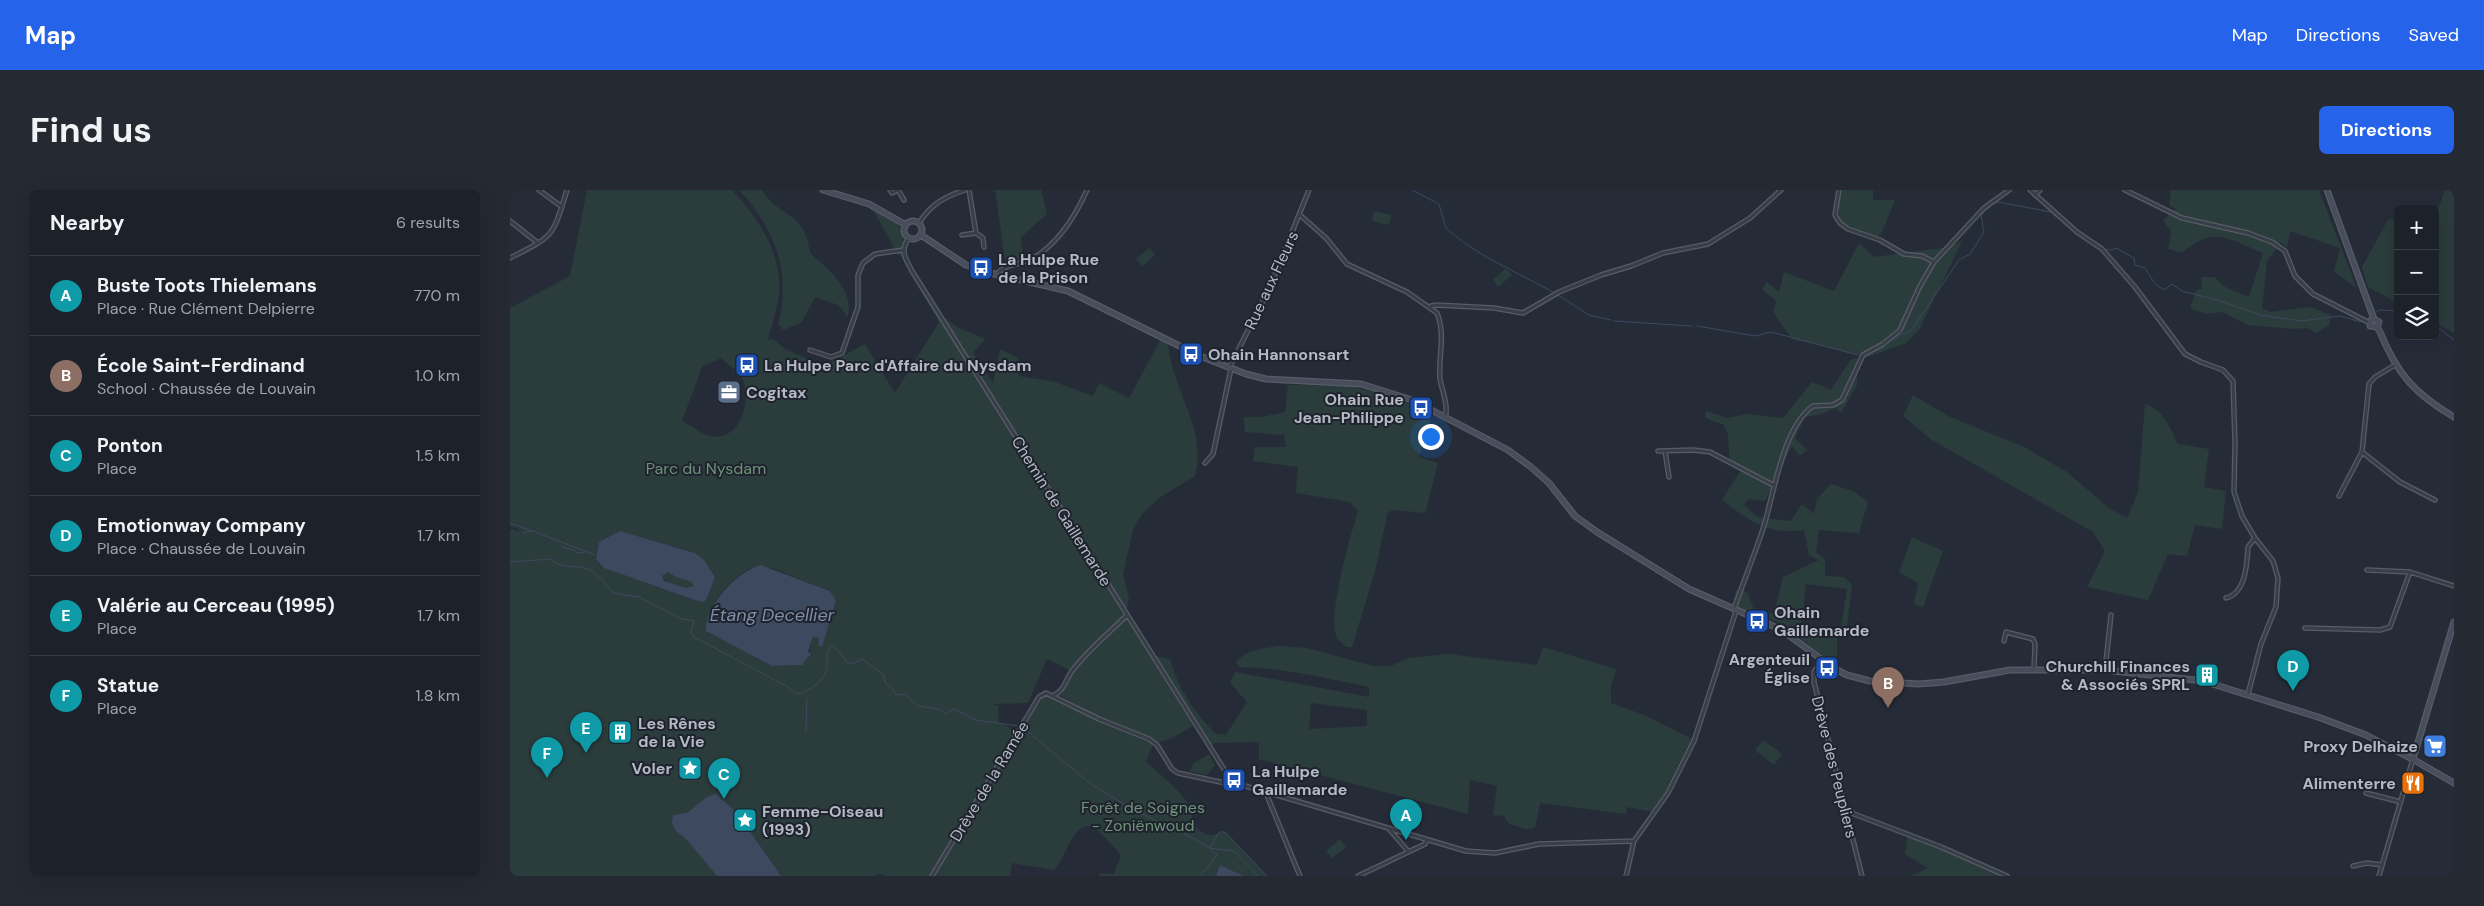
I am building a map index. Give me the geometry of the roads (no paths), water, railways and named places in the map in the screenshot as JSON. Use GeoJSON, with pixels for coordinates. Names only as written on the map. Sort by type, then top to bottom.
{"type":"FeatureCollection","features":[{"type":"Feature","properties":{"kind":"main road"},"geometry":{"type":"LineString","coordinates":[[823,190],[869,204],[906,225]]}},
{"type":"Feature","properties":{"kind":"main road"},"geometry":{"type":"LineString","coordinates":[[2327,190],[2374,318],[2379,322],[2377,327],[2395,365],[2412,387],[2428,401],[2454,417]]}},
{"type":"Feature","properties":{"kind":"main road"},"geometry":{"type":"LineString","coordinates":[[913,221],[919,222],[922,227],[922,235],[917,239],[908,238],[904,231],[906,225],[913,221]]}},
{"type":"Feature","properties":{"kind":"main road"},"geometry":{"type":"LineString","coordinates":[[922,235],[966,265],[997,275],[1068,291],[1230,369],[1266,379],[1336,381],[1373,387],[1412,400],[1508,450],[1549,483],[1575,516],[1595,531],[1689,589],[1780,629],[1835,669],[1854,677],[1896,682],[1931,683],[1996,672],[2105,670],[2196,680],[2248,694],[2366,735],[2454,783]]}},
{"type":"Feature","properties":{"kind":"main road"},"geometry":{"type":"LineString","coordinates":[[2374,318],[2370,323],[2372,327],[2377,327]]}},
{"type":"Feature","properties":{"kind":"main road"},"geometry":{"type":"LineString","coordinates":[[2413,759],[2414,750],[2418,743],[2454,622]]}},
{"type":"Feature","properties":{"kind":"main road"},"geometry":{"type":"LineString","coordinates":[[2400,752],[2414,750]]}},
{"type":"Feature","properties":{"kind":"main road"},"geometry":{"type":"LineString","coordinates":[[2414,750],[2429,768]]}},
{"type":"Feature","properties":{"kind":"street"},"geometry":{"type":"LineString","coordinates":[[539,190],[562,207]]}},
{"type":"Feature","properties":{"kind":"street"},"geometry":{"type":"LineString","coordinates":[[510,258],[538,243],[555,228],[568,190]]}},
{"type":"Feature","properties":{"kind":"street"},"geometry":{"type":"LineString","coordinates":[[890,190],[892,193],[898,190],[904,200]]}},
{"type":"Feature","properties":{"kind":"street"},"geometry":{"type":"LineString","coordinates":[[919,222],[928,209],[939,200],[965,190]]}},
{"type":"Feature","properties":{"kind":"street"},"geometry":{"type":"LineString","coordinates":[[969,190],[976,233],[983,238],[984,247]]}},
{"type":"Feature","properties":{"kind":"street"},"geometry":{"type":"LineString","coordinates":[[997,275],[1004,267],[1026,261],[1042,251],[1074,218],[1087,190]]}},
{"type":"Feature","properties":{"kind":"street","name":"Rue aux Fleurs"},"geometry":{"type":"LineString","coordinates":[[1205,463],[1213,454],[1230,369],[1269,289],[1309,190]]}},
{"type":"Feature","properties":{"kind":"street"},"geometry":{"type":"LineString","coordinates":[[1431,306],[1494,308],[1523,314],[1559,292],[1601,275],[1631,266],[1663,253],[1708,244],[1750,218],[1781,190]]}},
{"type":"Feature","properties":{"kind":"street"},"geometry":{"type":"LineString","coordinates":[[1839,190],[1835,215],[1844,227],[1880,240],[1904,254],[1922,256],[1934,262]]}},
{"type":"Feature","properties":{"kind":"street"},"geometry":{"type":"LineString","coordinates":[[1626,876],[1634,841],[1661,805],[1679,775],[1694,741],[1763,528],[1773,485],[1783,456],[1805,413],[1812,406],[1833,405],[1842,400],[1863,355],[1883,344],[1900,330],[1920,286],[1934,262],[1984,208],[2009,190]]}},
{"type":"Feature","properties":{"kind":"street"},"geometry":{"type":"LineString","coordinates":[[2030,190],[2077,232],[2102,249],[2135,287],[2185,354],[2223,370],[2230,376],[2234,387],[2235,405],[2234,492],[2240,511],[2276,566],[2278,596],[2273,616],[2261,644],[2248,694]]}},
{"type":"Feature","properties":{"kind":"street"},"geometry":{"type":"LineString","coordinates":[[2035,195],[2040,190]]}},
{"type":"Feature","properties":{"kind":"street"},"geometry":{"type":"LineString","coordinates":[[2125,190],[2182,218],[2248,233],[2272,242],[2285,251],[2295,276],[2313,294],[2370,323]]}},
{"type":"Feature","properties":{"kind":"street"},"geometry":{"type":"LineString","coordinates":[[1300,215],[1326,238],[1342,259],[1352,267],[1396,286],[1431,306],[1437,313],[1442,334],[1439,369],[1446,409],[1445,418]]}},
{"type":"Feature","properties":{"kind":"street"},"geometry":{"type":"LineString","coordinates":[[510,221],[538,243]]}},
{"type":"Feature","properties":{"kind":"street"},"geometry":{"type":"LineString","coordinates":[[962,236],[976,233]]}},
{"type":"Feature","properties":{"kind":"street"},"geometry":{"type":"LineString","coordinates":[[810,350],[831,357],[842,353],[858,307],[858,275],[863,263],[875,254],[903,250],[908,238]]}},
{"type":"Feature","properties":{"kind":"street","name":"Chemin de Gaillemarde"},"geometry":{"type":"LineString","coordinates":[[903,250],[912,271],[1232,782]]}},
{"type":"Feature","properties":{"kind":"street"},"geometry":{"type":"LineString","coordinates":[[2339,496],[2362,452],[2369,384],[2374,378],[2395,365]]}},
{"type":"Feature","properties":{"kind":"street"},"geometry":{"type":"LineString","coordinates":[[1665,450],[1669,477]]}},
{"type":"Feature","properties":{"kind":"street"},"geometry":{"type":"LineString","coordinates":[[1658,451],[1693,450],[1710,452],[1773,485]]}},
{"type":"Feature","properties":{"kind":"street"},"geometry":{"type":"LineString","coordinates":[[2362,452],[2400,482],[2435,500]]}},
{"type":"Feature","properties":{"kind":"street"},"geometry":{"type":"LineString","coordinates":[[2226,598],[2233,596],[2239,590],[2248,559],[2248,547],[2256,538]]}},
{"type":"Feature","properties":{"kind":"street"},"geometry":{"type":"LineString","coordinates":[[2367,570],[2410,572],[2454,586]]}},
{"type":"Feature","properties":{"kind":"street"},"geometry":{"type":"LineString","coordinates":[[2304,628],[2380,630],[2390,627],[2410,572]]}},
{"type":"Feature","properties":{"kind":"street"},"geometry":{"type":"LineString","coordinates":[[1054,695],[1060,692],[1070,674],[1081,660],[1127,615]]}},
{"type":"Feature","properties":{"kind":"street"},"geometry":{"type":"LineString","coordinates":[[2105,670],[2110,615]]}},
{"type":"Feature","properties":{"kind":"street"},"geometry":{"type":"LineString","coordinates":[[2004,641],[2006,632],[2033,640],[2035,644],[2034,670]]}},
{"type":"Feature","properties":{"kind":"street","name":"Drève des Peupliers"},"geometry":{"type":"LineString","coordinates":[[1822,660],[1815,670],[1813,680],[1862,876]]}},
{"type":"Feature","properties":{"kind":"street"},"geometry":{"type":"LineString","coordinates":[[1896,682],[1897,689]]}},
{"type":"Feature","properties":{"kind":"street","name":"Drève de la Ramée"},"geometry":{"type":"LineString","coordinates":[[932,876],[1041,694],[1049,693],[1054,695]]}},
{"type":"Feature","properties":{"kind":"street"},"geometry":{"type":"LineString","coordinates":[[1054,695],[1099,719],[1148,739],[1157,746],[1175,772],[1225,783],[1232,782],[1466,851],[1484,854],[1538,844],[1634,841]]}},
{"type":"Feature","properties":{"kind":"street"},"geometry":{"type":"LineString","coordinates":[[2379,876],[2413,759]]}},
{"type":"Feature","properties":{"kind":"street"},"geometry":{"type":"LineString","coordinates":[[1266,792],[1300,876]]}},
{"type":"Feature","properties":{"kind":"street"},"geometry":{"type":"LineString","coordinates":[[2366,794],[2401,802]]}},
{"type":"Feature","properties":{"kind":"street"},"geometry":{"type":"LineString","coordinates":[[1844,806],[1854,814],[1942,847],[2007,876]]}},
{"type":"Feature","properties":{"kind":"street"},"geometry":{"type":"LineString","coordinates":[[1389,829],[1408,851]]}},
{"type":"Feature","properties":{"kind":"street"},"geometry":{"type":"LineString","coordinates":[[1358,876],[1425,844],[1427,840]]}},
{"type":"Feature","properties":{"kind":"street"},"geometry":{"type":"LineString","coordinates":[[2353,866],[2367,863],[2382,865]]}},
{"type":"Feature","properties":{"kind":"water"},"geometry":{"type":"Polygon","coordinates":[[[620,531],[695,553],[704,560],[715,577],[706,600],[703,602],[694,600],[604,568],[596,559],[599,542],[620,531]],[[668,572],[662,576],[664,581],[686,588],[693,586],[692,582],[676,577],[668,572]]]}},
{"type":"Feature","properties":{"kind":"water","name":"Étang Decellier"},"geometry":{"type":"Polygon","coordinates":[[[761,565],[830,591],[836,601],[822,647],[819,646],[818,637],[813,637],[808,652],[811,654],[802,665],[772,666],[706,631],[711,611],[724,591],[742,574],[761,565]]]}},
{"type":"Feature","properties":{"kind":"water"},"geometry":{"type":"Polygon","coordinates":[[[716,794],[736,812],[781,876],[717,876],[686,839],[675,830],[672,823],[673,815],[687,813],[707,797],[716,794]]]}},
{"type":"Feature","properties":{"kind":"water"},"geometry":{"type":"Polygon","coordinates":[[[1220,865],[1244,876],[1216,876],[1220,865]]]}},
{"type":"Feature","properties":{"kind":"waterway"},"geometry":{"type":"LineString","coordinates":[[1412,190],[1439,204],[1446,228],[1463,242],[1486,257],[1553,292]]}},
{"type":"Feature","properties":{"kind":"waterway"},"geometry":{"type":"LineString","coordinates":[[1910,332],[1959,260],[1970,254],[1984,232],[1981,215],[1993,204],[1998,202],[2051,212],[2058,218]]}},
{"type":"Feature","properties":{"kind":"waterway"},"geometry":{"type":"LineString","coordinates":[[2064,218],[2070,224]]}},
{"type":"Feature","properties":{"kind":"waterway"},"geometry":{"type":"LineString","coordinates":[[2075,228],[2104,249],[2111,250],[2116,248],[2134,258],[2135,265],[2145,268],[2155,284],[2164,290],[2172,284],[2182,291],[2221,301],[2260,315],[2302,321],[2340,316],[2361,322]]}},
{"type":"Feature","properties":{"kind":"waterway"},"geometry":{"type":"LineString","coordinates":[[1558,295],[1589,315],[1611,320]]}},
{"type":"Feature","properties":{"kind":"waterway"},"geometry":{"type":"LineString","coordinates":[[2376,312],[2380,310],[2394,311]]}},
{"type":"Feature","properties":{"kind":"waterway"},"geometry":{"type":"LineString","coordinates":[[1614,321],[1692,326]]}},
{"type":"Feature","properties":{"kind":"waterway"},"geometry":{"type":"LineString","coordinates":[[1697,326],[1755,336],[1771,332],[1858,355]]}},
{"type":"Feature","properties":{"kind":"waterway"},"geometry":{"type":"LineString","coordinates":[[2439,328],[2454,340]]}},
{"type":"Feature","properties":{"kind":"waterway"},"geometry":{"type":"LineString","coordinates":[[1873,351],[1900,335],[1909,332]]}},
{"type":"Feature","properties":{"kind":"waterway"},"geometry":{"type":"LineString","coordinates":[[510,523],[532,531]]}},
{"type":"Feature","properties":{"kind":"waterway"},"geometry":{"type":"LineString","coordinates":[[523,533],[533,531],[595,555]]}},
{"type":"Feature","properties":{"kind":"waterway"},"geometry":{"type":"LineString","coordinates":[[562,547],[578,553],[585,552]]}},
{"type":"Feature","properties":{"kind":"waterway"},"geometry":{"type":"LineString","coordinates":[[510,562],[550,559],[564,566],[591,571],[613,593],[639,597],[682,619],[694,621],[691,633],[694,637],[788,687],[797,694],[813,687],[823,677],[826,670],[828,651],[833,645],[847,662],[852,664],[862,659],[883,674],[886,684],[892,688],[896,695],[904,694],[918,706],[939,709],[946,714],[954,709],[976,720],[1019,726]]}},
{"type":"Feature","properties":{"kind":"waterway"},"geometry":{"type":"LineString","coordinates":[[806,732],[807,698]]}},
{"type":"Feature","properties":{"kind":"waterway"},"geometry":{"type":"LineString","coordinates":[[1026,730],[1091,784],[1135,811],[1210,848],[1234,851],[1258,876]]}},
{"type":"Feature","properties":{"kind":"waterway"},"geometry":{"type":"LineString","coordinates":[[1200,876],[1217,855],[1210,848],[1219,832],[1225,832],[1267,876]]}},
{"type":"Feature","properties":{"kind":"place","name":"La Hulpe Rue de la Prison"},"geometry":{"type":"Point","coordinates":[981,268]}},
{"type":"Feature","properties":{"kind":"place","name":"Ohain Hannonsart"},"geometry":{"type":"Point","coordinates":[1191,354]}},
{"type":"Feature","properties":{"kind":"place","name":"La Hulpe Parc d'Affaire du Nysdam"},"geometry":{"type":"Point","coordinates":[747,365]}},
{"type":"Feature","properties":{"kind":"place","name":"Cogitax"},"geometry":{"type":"Point","coordinates":[729,392]}},
{"type":"Feature","properties":{"kind":"place","name":"Ohain Rue Jean-Philippe"},"geometry":{"type":"Point","coordinates":[1421,408]}},
{"type":"Feature","properties":{"kind":"place","name":"Ohain Gaillemarde"},"geometry":{"type":"Point","coordinates":[1757,621]}},
{"type":"Feature","properties":{"kind":"place","name":"Argenteuil Église"},"geometry":{"type":"Point","coordinates":[1827,668]}},
{"type":"Feature","properties":{"kind":"place","name":"Churchill Finances & Associés SPRL"},"geometry":{"type":"Point","coordinates":[2207,675]}},
{"type":"Feature","properties":{"kind":"place","name":"Emotionway Company"},"geometry":{"type":"Point","coordinates":[2293,691]}},
{"type":"Feature","properties":{"kind":"place","name":"École Saint-Ferdinand"},"geometry":{"type":"Point","coordinates":[1888,708]}},
{"type":"Feature","properties":{"kind":"place","name":"Les Rênes de la Vie"},"geometry":{"type":"Point","coordinates":[620,732]}},
{"type":"Feature","properties":{"kind":"place","name":"Proxy Delhaize"},"geometry":{"type":"Point","coordinates":[2435,746]}},
{"type":"Feature","properties":{"kind":"place","name":"Valérie au Cerceau (1995)"},"geometry":{"type":"Point","coordinates":[586,753]}},
{"type":"Feature","properties":{"kind":"place","name":"Voler"},"geometry":{"type":"Point","coordinates":[690,768]}},
{"type":"Feature","properties":{"kind":"place","name":"Statue"},"geometry":{"type":"Point","coordinates":[547,778]}},
{"type":"Feature","properties":{"kind":"place","name":"La Hulpe Gaillemarde"},"geometry":{"type":"Point","coordinates":[1234,780]}},
{"type":"Feature","properties":{"kind":"place","name":"Alimenterre"},"geometry":{"type":"Point","coordinates":[2413,783]}},
{"type":"Feature","properties":{"kind":"place","name":"Ponton"},"geometry":{"type":"Point","coordinates":[724,799]}},
{"type":"Feature","properties":{"kind":"place","name":"Femme-Oiseau (1993)"},"geometry":{"type":"Point","coordinates":[745,820]}},
{"type":"Feature","properties":{"kind":"place","name":"Buste Toots Thielemans"},"geometry":{"type":"Point","coordinates":[1406,840]}},
{"type":"Feature","properties":{"kind":"park label","name":"Parc du Nysdam"},"geometry":{"type":"Point","coordinates":[706,468]}},
{"type":"Feature","properties":{"kind":"park label","name":"Forêt de Soignes - Zoniënwoud"},"geometry":{"type":"Point","coordinates":[1143,816]}}]}
